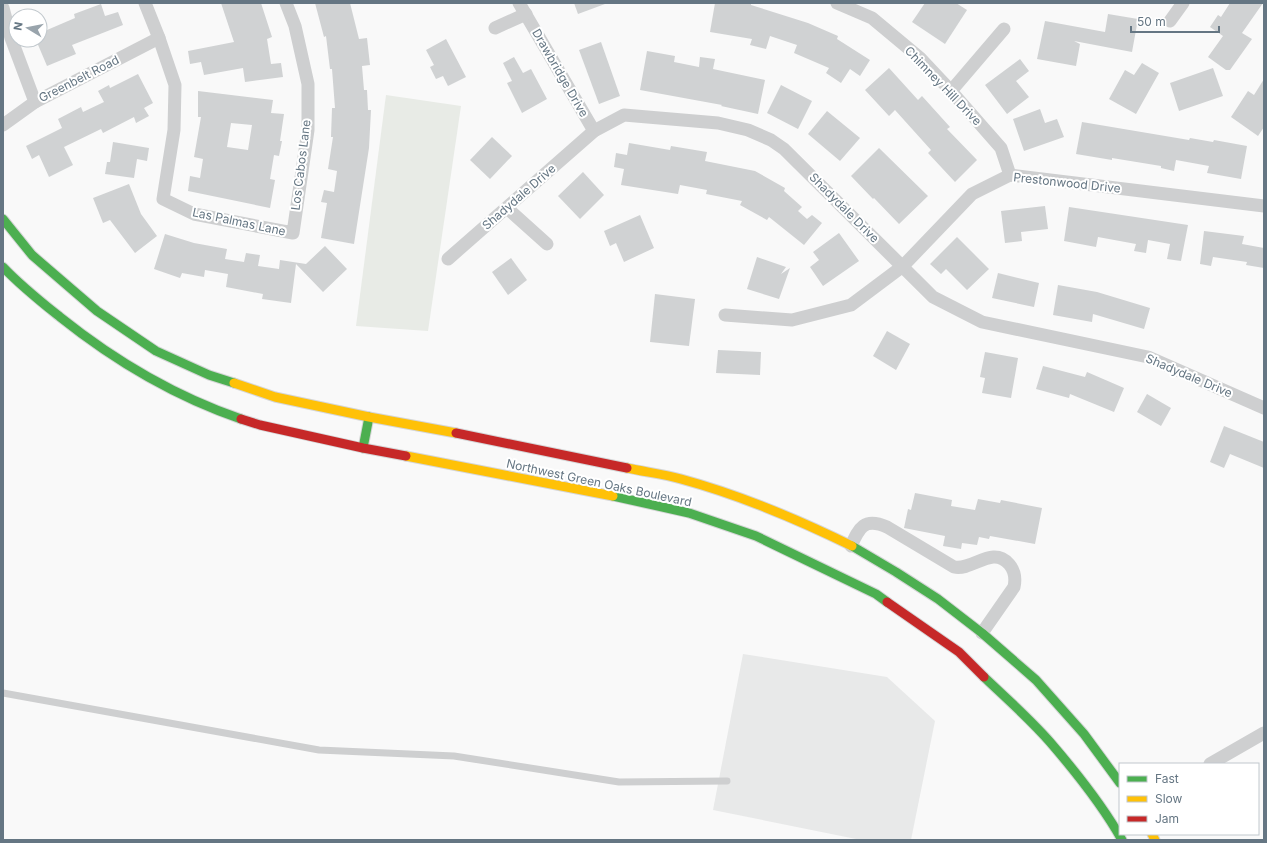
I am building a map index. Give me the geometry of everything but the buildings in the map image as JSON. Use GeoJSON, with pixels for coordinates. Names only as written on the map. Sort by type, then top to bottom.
{"type":"FeatureCollection","features":[{"type":"Feature","properties":{"kind":"main road","name":"Northwest Green Oaks Boulevard"},"geometry":{"type":"LineString","coordinates":[[3,219],[32,255],[97,311],[156,351],[209,375],[276,397],[681,479],[725,493],[792,518],[851,546],[896,572],[938,599],[982,633],[1036,680],[1084,734],[1119,782]]}},
{"type":"Feature","properties":{"kind":"main road","name":"Northwest Green Oaks Boulevard"},"geometry":{"type":"LineString","coordinates":[[3,267],[21,286],[90,341],[129,367],[183,396],[221,412],[260,425],[363,448],[592,491],[689,513],[756,536],[876,594],[959,652],[1049,741],[1108,817],[1122,840]]}},
{"type":"Feature","properties":{"kind":"main road"},"geometry":{"type":"LineString","coordinates":[[363,448],[369,417]]}},
{"type":"Feature","properties":{"kind":"street"},"geometry":{"type":"LineString","coordinates":[[145,3],[159,38]]}},
{"type":"Feature","properties":{"kind":"street","name":"Los Cabos Lane"},"geometry":{"type":"LineString","coordinates":[[286,3],[295,26],[308,84],[308,130],[293,233]]}},
{"type":"Feature","properties":{"kind":"street","name":"Chimney Hill Drive"},"geometry":{"type":"LineString","coordinates":[[837,3],[872,18],[920,58],[1001,148],[1010,176]]}},
{"type":"Feature","properties":{"kind":"street"},"geometry":{"type":"LineString","coordinates":[[1170,21],[1183,3]]}},
{"type":"Feature","properties":{"kind":"street"},"geometry":{"type":"LineString","coordinates":[[3,8],[11,38],[35,102]]}},
{"type":"Feature","properties":{"kind":"street","name":"Drawbridge Drive"},"geometry":{"type":"LineString","coordinates":[[495,28],[523,8],[594,131]]}},
{"type":"Feature","properties":{"kind":"street"},"geometry":{"type":"LineString","coordinates":[[951,91],[1004,29]]}},
{"type":"Feature","properties":{"kind":"street","name":"Greenbelt Road"},"geometry":{"type":"LineString","coordinates":[[3,125],[35,102],[159,38]]}},
{"type":"Feature","properties":{"kind":"street","name":"Las Palmas Lane"},"geometry":{"type":"LineString","coordinates":[[159,38],[175,85],[174,130],[163,199],[194,214],[293,233]]}},
{"type":"Feature","properties":{"kind":"street","name":"Shadydale Drive"},"geometry":{"type":"LineString","coordinates":[[448,259],[594,131],[624,115],[718,123],[748,130],[771,140],[784,149],[904,266],[933,297],[982,322],[1148,357],[1264,408]]}},
{"type":"Feature","properties":{"kind":"street","name":"Prestonwood Drive"},"geometry":{"type":"LineString","coordinates":[[725,314],[792,320],[851,305],[904,266],[972,194],[1010,176],[1262,201]]}},
{"type":"Feature","properties":{"kind":"street"},"geometry":{"type":"LineString","coordinates":[[507,208],[548,244]]}},
{"type":"Feature","properties":{"kind":"street"},"geometry":{"type":"LineString","coordinates":[[851,546],[859,529],[869,523],[880,524],[954,568],[965,568],[990,557],[1005,560],[1013,570],[1015,581],[1014,589],[982,633]]}},
{"type":"Feature","properties":{"kind":"street"},"geometry":{"type":"LineString","coordinates":[[1212,763],[1264,733]]}},
{"type":"Feature","properties":{"kind":"lane"},"geometry":{"type":"LineString","coordinates":[[3,693],[319,750],[454,756],[618,782],[727,781]]}},
{"type":"Feature","properties":{"kind":"shaded area"},"geometry":{"type":"Polygon","coordinates":[[[386,95],[461,106],[428,331],[356,326],[386,95]]]}},
{"type":"Feature","properties":{"kind":"shaded area"},"geometry":{"type":"Polygon","coordinates":[[[743,654],[887,677],[935,721],[911,840],[861,840],[713,810],[743,654]]]}},
{"type":"Feature","properties":{"kind":"traffic: fast"},"geometry":{"type":"LineString","coordinates":[[3,219],[32,255],[97,311],[156,351],[209,375],[234,383]]}},
{"type":"Feature","properties":{"kind":"traffic: fast"},"geometry":{"type":"LineString","coordinates":[[3,267],[60,317],[124,363],[192,400],[241,419]]}},
{"type":"Feature","properties":{"kind":"traffic: fast"},"geometry":{"type":"LineString","coordinates":[[363,448],[369,417]]}},
{"type":"Feature","properties":{"kind":"traffic: fast"},"geometry":{"type":"LineString","coordinates":[[613,496],[689,513],[756,536],[876,594],[887,602]]}},
{"type":"Feature","properties":{"kind":"traffic: fast"},"geometry":{"type":"LineString","coordinates":[[852,546],[938,599],[982,633],[1036,680],[1084,734],[1119,782]]}},
{"type":"Feature","properties":{"kind":"traffic: fast"},"geometry":{"type":"LineString","coordinates":[[984,677],[1050,742],[1079,777],[1122,840]]}},
{"type":"Feature","properties":{"kind":"traffic: slow"},"geometry":{"type":"LineString","coordinates":[[234,383],[275,397],[369,417],[456,433]]}},
{"type":"Feature","properties":{"kind":"traffic: slow"},"geometry":{"type":"LineString","coordinates":[[406,456],[613,496]]}},
{"type":"Feature","properties":{"kind":"traffic: slow"},"geometry":{"type":"LineString","coordinates":[[627,468],[675,477],[725,492],[789,517],[852,546]]}},
{"type":"Feature","properties":{"kind":"traffic: slow"},"geometry":{"type":"LineString","coordinates":[[1152,835],[1155,840]]}},
{"type":"Feature","properties":{"kind":"traffic: jam"},"geometry":{"type":"LineString","coordinates":[[241,419],[260,425],[406,456]]}},
{"type":"Feature","properties":{"kind":"traffic: jam"},"geometry":{"type":"LineString","coordinates":[[456,433],[627,468]]}},
{"type":"Feature","properties":{"kind":"traffic: jam"},"geometry":{"type":"LineString","coordinates":[[887,602],[959,652],[984,677]]}}]}
